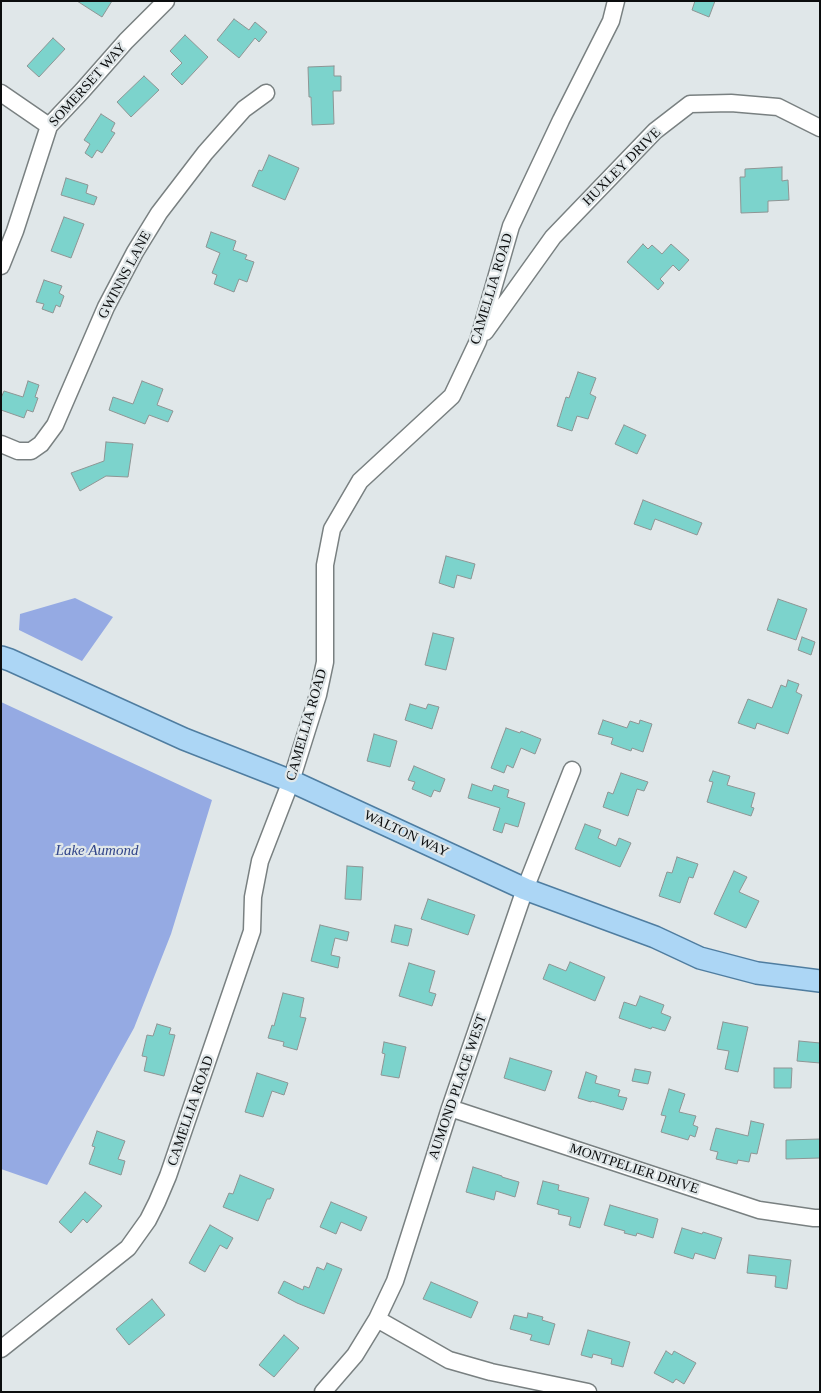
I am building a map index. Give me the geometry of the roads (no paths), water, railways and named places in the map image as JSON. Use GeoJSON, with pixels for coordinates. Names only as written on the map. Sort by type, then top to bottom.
{"type":"FeatureCollection","features":[{"type":"Feature","properties":{"kind":"main road","name":"WALTON WAY"},"geometry":{"type":"LineString","coordinates":[[1,657],[184,739],[291,781],[525,889],[655,937],[700,958],[757,974],[820,981]]}},
{"type":"Feature","properties":{"kind":"street","name":"SOMERSET WAY"},"geometry":{"type":"LineString","coordinates":[[1,266],[16,231],[49,126],[126,41],[166,1]]}},
{"type":"Feature","properties":{"kind":"street","name":"CAMELLIA ROAD"},"geometry":{"type":"LineString","coordinates":[[1,1349],[128,1248],[148,1220],[154,1208],[168,1176],[252,931],[253,897],[260,860],[291,781],[318,695],[325,662],[325,565],[332,529],[360,481],[452,396],[478,341],[511,226],[561,120],[611,21],[616,1]]}},
{"type":"Feature","properties":{"kind":"street"},"geometry":{"type":"LineString","coordinates":[[1,93],[49,126]]}},
{"type":"Feature","properties":{"kind":"street","name":"GWINNS LANE"},"geometry":{"type":"LineString","coordinates":[[1,444],[18,451],[31,451],[41,444],[55,425],[106,307],[135,252],[159,213],[204,153],[244,109],[266,93]]}},
{"type":"Feature","properties":{"kind":"street","name":"HUXLEY DRIVE"},"geometry":{"type":"LineString","coordinates":[[478,341],[553,237],[655,131],[690,104],[731,103],[778,107],[820,128]]}},
{"type":"Feature","properties":{"kind":"street","name":"AUMOND PLACE WEST"},"geometry":{"type":"LineString","coordinates":[[323,1392],[355,1355],[395,1281],[450,1108],[525,889],[572,770]]}},
{"type":"Feature","properties":{"kind":"street","name":"MONTPELIER DRIVE"},"geometry":{"type":"LineString","coordinates":[[450,1108],[758,1210],[820,1218]]}},
{"type":"Feature","properties":{"kind":"street"},"geometry":{"type":"LineString","coordinates":[[376,1319],[449,1360],[491,1372],[588,1392]]}},
{"type":"Feature","properties":{"kind":"water"},"geometry":{"type":"Polygon","coordinates":[[[75,598],[113,617],[82,661],[19,630],[20,614],[75,598]]]}},
{"type":"Feature","properties":{"kind":"water","name":"Lake Aumond"},"geometry":{"type":"Polygon","coordinates":[[[1,702],[212,800],[171,934],[134,1028],[47,1185],[1,1169],[1,702]]]}}]}
